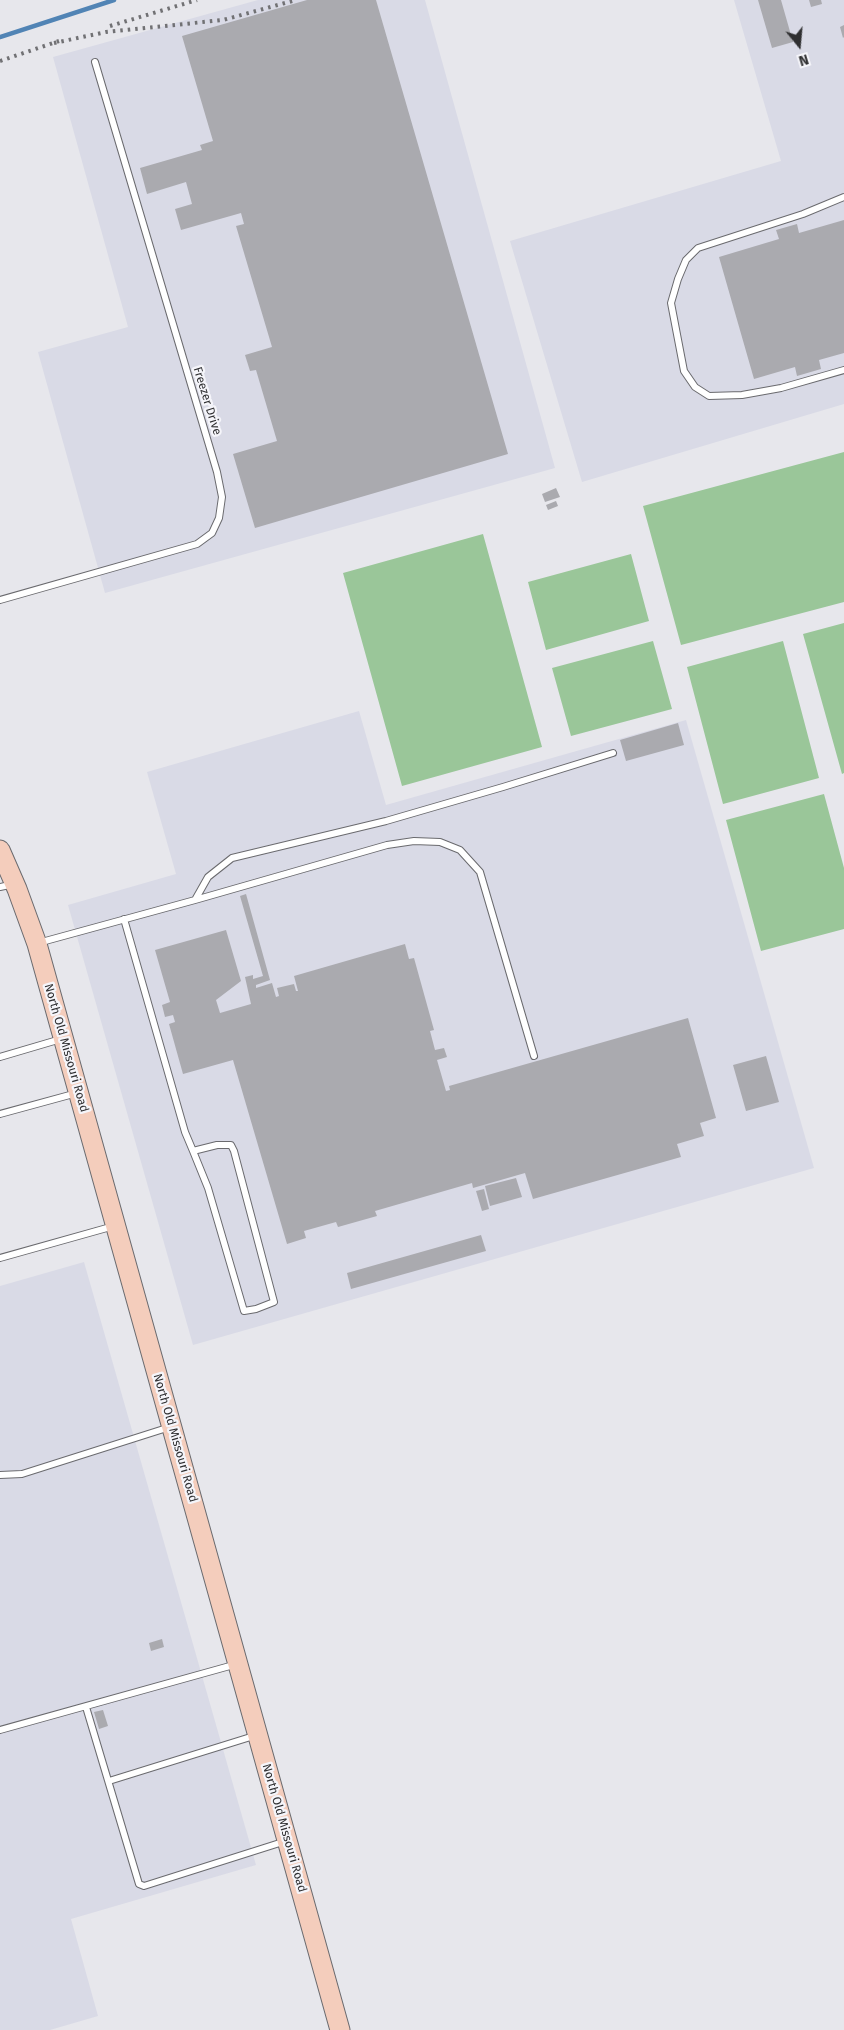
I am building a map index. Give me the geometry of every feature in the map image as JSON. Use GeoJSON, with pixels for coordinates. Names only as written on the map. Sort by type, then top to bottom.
{"type":"FeatureCollection","features":[{"type":"Feature","properties":{"kind":"main road","name":"North Old Missouri Road"},"geometry":{"type":"LineString","coordinates":[[0,850],[8,885],[37,944],[340,2030]]}},
{"type":"Feature","properties":{"kind":"lane","name":"Freezer Drive"},"geometry":{"type":"LineString","coordinates":[[0,600],[197,544],[212,533],[219,518],[222,497],[217,472],[95,62]]}},
{"type":"Feature","properties":{"kind":"lane"},"geometry":{"type":"LineString","coordinates":[[844,197],[803,214],[698,248],[686,260],[678,278],[672,303],[684,371],[695,387],[709,396],[742,395],[781,388],[844,370]]}},
{"type":"Feature","properties":{"kind":"lane"},"geometry":{"type":"LineString","coordinates":[[194,900],[208,877],[232,858],[386,821],[613,753]]}},
{"type":"Feature","properties":{"kind":"lane"},"geometry":{"type":"LineString","coordinates":[[37,944],[388,846],[414,841],[440,842],[460,850],[480,872],[534,1056]]}},
{"type":"Feature","properties":{"kind":"lane"},"geometry":{"type":"LineString","coordinates":[[124,919],[185,1132],[193,1152],[208,1188],[244,1312],[256,1310],[274,1302],[234,1151],[230,1145],[217,1145],[193,1152]]}},
{"type":"Feature","properties":{"kind":"lane"},"geometry":{"type":"LineString","coordinates":[[0,1056],[63,1039]]}},
{"type":"Feature","properties":{"kind":"lane"},"geometry":{"type":"LineString","coordinates":[[0,1114],[78,1093]]}},
{"type":"Feature","properties":{"kind":"lane"},"geometry":{"type":"LineString","coordinates":[[0,1258],[116,1226]]}},
{"type":"Feature","properties":{"kind":"lane"},"geometry":{"type":"LineString","coordinates":[[0,1476],[22,1474],[172,1426]]}},
{"type":"Feature","properties":{"kind":"lane"},"geometry":{"type":"LineString","coordinates":[[0,1730],[238,1664]]}},
{"type":"Feature","properties":{"kind":"lane"},"geometry":{"type":"LineString","coordinates":[[86,1707],[139,1884],[144,1886],[287,1841]]}},
{"type":"Feature","properties":{"kind":"lane"},"geometry":{"type":"LineString","coordinates":[[108,1781],[258,1735]]}},
{"type":"Feature","properties":{"kind":"shaded area"},"geometry":{"type":"Polygon","coordinates":[[[258,0],[425,0],[555,468],[105,593],[38,352],[128,327],[53,57],[258,0]]]}},
{"type":"Feature","properties":{"kind":"shaded area"},"geometry":{"type":"Polygon","coordinates":[[[734,0],[844,0],[844,404],[582,482],[510,241],[781,161],[734,0]]]}},
{"type":"Feature","properties":{"kind":"shaded area"},"geometry":{"type":"Polygon","coordinates":[[[359,711],[386,805],[686,720],[814,1168],[193,1345],[68,905],[176,874],[147,772],[359,711]]]}},
{"type":"Feature","properties":{"kind":"shaded area"},"geometry":{"type":"Polygon","coordinates":[[[84,1262],[256,1865],[71,1919],[98,2016],[50,2030],[0,2030],[0,1286],[84,1262]]]}},
{"type":"Feature","properties":{"kind":"green space"},"geometry":{"type":"Polygon","coordinates":[[[844,452],[844,602],[681,645],[643,506],[844,452]]]}},
{"type":"Feature","properties":{"kind":"green space"},"geometry":{"type":"Polygon","coordinates":[[[483,534],[542,747],[402,786],[343,573],[483,534]]]}},
{"type":"Feature","properties":{"kind":"green space"},"geometry":{"type":"Polygon","coordinates":[[[631,554],[649,621],[546,650],[528,582],[631,554]]]}},
{"type":"Feature","properties":{"kind":"green space"},"geometry":{"type":"Polygon","coordinates":[[[844,623],[844,773],[842,774],[803,634],[844,623]]]}},
{"type":"Feature","properties":{"kind":"green space"},"geometry":{"type":"Polygon","coordinates":[[[653,641],[672,709],[571,736],[552,668],[653,641]]]}},
{"type":"Feature","properties":{"kind":"green space"},"geometry":{"type":"Polygon","coordinates":[[[783,641],[819,778],[723,804],[687,667],[783,641]]]}},
{"type":"Feature","properties":{"kind":"green space"},"geometry":{"type":"Polygon","coordinates":[[[824,794],[844,868],[844,929],[761,951],[726,820],[824,794]]]}},
{"type":"Feature","properties":{"kind":"building"},"geometry":{"type":"Polygon","coordinates":[[[307,0],[376,0],[508,454],[255,528],[233,454],[277,441],[256,370],[250,371],[245,355],[272,347],[236,226],[244,224],[241,213],[181,230],[175,209],[192,204],[186,182],[147,194],[140,168],[202,150],[200,145],[213,141],[182,36],[307,0]]]}},
{"type":"Feature","properties":{"kind":"building"},"geometry":{"type":"Polygon","coordinates":[[[758,0],[781,0],[793,42],[772,48],[758,0]]]}},
{"type":"Feature","properties":{"kind":"building"},"geometry":{"type":"Polygon","coordinates":[[[809,0],[821,0],[822,4],[811,7],[809,0]]]}},
{"type":"Feature","properties":{"kind":"building"},"geometry":{"type":"Polygon","coordinates":[[[844,25],[844,37],[843,38],[840,27],[844,25]]]}},
{"type":"Feature","properties":{"kind":"building"},"geometry":{"type":"Polygon","coordinates":[[[844,220],[844,353],[819,360],[821,369],[797,376],[795,367],[754,379],[719,257],[779,239],[776,230],[797,224],[799,233],[844,220]]]}},
{"type":"Feature","properties":{"kind":"building"},"geometry":{"type":"Polygon","coordinates":[[[556,488],[560,497],[545,502],[542,494],[556,488]]]}},
{"type":"Feature","properties":{"kind":"building"},"geometry":{"type":"Polygon","coordinates":[[[556,501],[558,506],[548,510],[546,505],[556,501]]]}},
{"type":"Feature","properties":{"kind":"building"},"geometry":{"type":"Polygon","coordinates":[[[678,723],[684,745],[626,761],[620,740],[678,723]]]}},
{"type":"Feature","properties":{"kind":"building"},"geometry":{"type":"Polygon","coordinates":[[[246,894],[270,980],[256,985],[256,988],[272,983],[276,997],[279,996],[277,988],[294,984],[296,991],[298,991],[294,976],[405,944],[409,959],[414,958],[434,1030],[430,1031],[435,1050],[444,1048],[447,1057],[437,1060],[446,1091],[450,1090],[449,1086],[688,1018],[716,1118],[700,1123],[704,1136],[677,1144],[681,1157],[533,1199],[525,1173],[473,1188],[472,1183],[375,1211],[377,1216],[338,1227],[336,1222],[304,1231],[306,1238],[287,1244],[233,1060],[183,1074],[169,1024],[175,1022],[173,1015],[165,1017],[162,1005],[170,1002],[155,950],[226,930],[241,981],[216,1000],[220,1013],[251,1004],[245,977],[253,975],[253,979],[263,976],[240,896],[246,894]]]}},
{"type":"Feature","properties":{"kind":"building"},"geometry":{"type":"Polygon","coordinates":[[[766,1056],[779,1102],[746,1111],[733,1065],[766,1056]]]}},
{"type":"Feature","properties":{"kind":"building"},"geometry":{"type":"Polygon","coordinates":[[[516,1178],[522,1197],[490,1206],[485,1186],[516,1178]]]}},
{"type":"Feature","properties":{"kind":"building"},"geometry":{"type":"Polygon","coordinates":[[[484,1189],[489,1209],[482,1211],[476,1191],[484,1189]]]}},
{"type":"Feature","properties":{"kind":"building"},"geometry":{"type":"Polygon","coordinates":[[[481,1235],[486,1251],[351,1289],[347,1273],[481,1235]]]}},
{"type":"Feature","properties":{"kind":"building"},"geometry":{"type":"Polygon","coordinates":[[[162,1639],[164,1647],[151,1651],[149,1643],[162,1639]]]}},
{"type":"Feature","properties":{"kind":"building"},"geometry":{"type":"Polygon","coordinates":[[[103,1710],[108,1726],[99,1729],[94,1712],[103,1710]]]}},
{"type":"Feature","properties":{"kind":"waterway"},"geometry":{"type":"LineString","coordinates":[[0,37],[114,0]]}},
{"type":"Feature","properties":{"kind":"railway"},"geometry":{"type":"LineString","coordinates":[[110,26],[197,0]]}},
{"type":"Feature","properties":{"kind":"railway"},"geometry":{"type":"LineString","coordinates":[[54,43],[106,32],[223,20],[296,0]]}},
{"type":"Feature","properties":{"kind":"railway"},"geometry":{"type":"LineString","coordinates":[[0,61],[59,41]]}}]}
